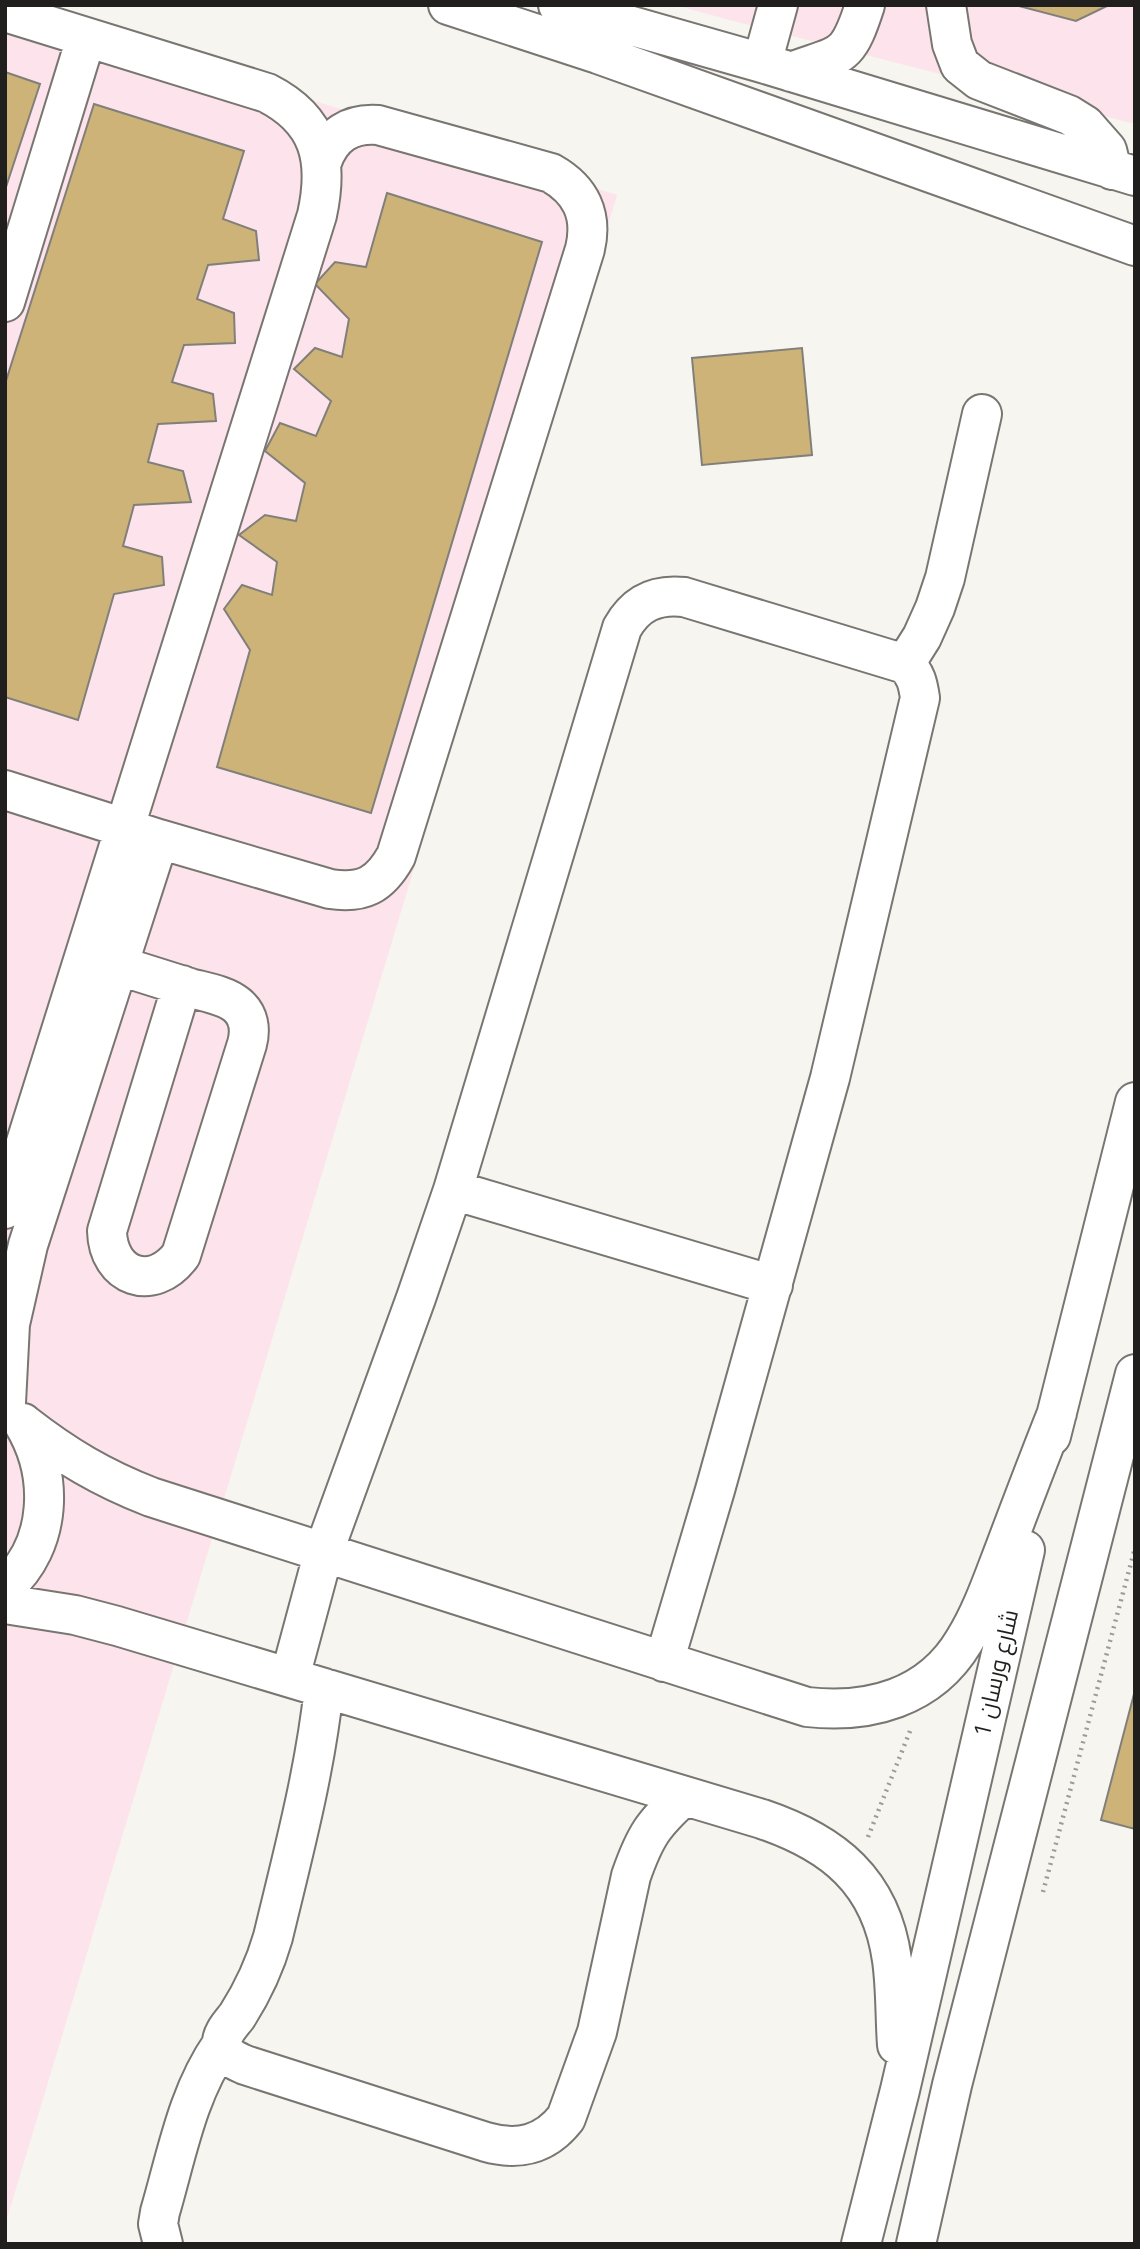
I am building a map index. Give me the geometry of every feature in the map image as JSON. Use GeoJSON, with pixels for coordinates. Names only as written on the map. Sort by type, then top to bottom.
{"type":"FeatureCollection","features":[{"type":"Feature","properties":{"kind":"street"},"geometry":{"type":"LineString","coordinates":[[448,5],[598,54],[1135,246]]}},
{"type":"Feature","properties":{"kind":"street"},"geometry":{"type":"LineString","coordinates":[[558,5],[792,65],[1124,173]]}},
{"type":"Feature","properties":{"kind":"street"},"geometry":{"type":"LineString","coordinates":[[778,5],[792,65]]}},
{"type":"Feature","properties":{"kind":"street"},"geometry":{"type":"LineString","coordinates":[[792,65],[841,42],[852,5]]}},
{"type":"Feature","properties":{"kind":"street"},"geometry":{"type":"LineString","coordinates":[[792,65],[842,53],[856,34],[865,5]]}},
{"type":"Feature","properties":{"kind":"street"},"geometry":{"type":"LineString","coordinates":[[946,5],[955,56],[969,74],[1069,115],[1085,125],[1124,173]]}},
{"type":"Feature","properties":{"kind":"street"},"geometry":{"type":"LineString","coordinates":[[960,5],[962,53],[969,74]]}},
{"type":"Feature","properties":{"kind":"street"},"geometry":{"type":"LineString","coordinates":[[5,12],[267,93],[298,113],[309,128],[322,162],[323,180],[317,215],[142,834],[102,961],[17,1284],[10,1324],[12,1410],[39,1454],[45,1487],[43,1521],[32,1553],[5,1587]]}},
{"type":"Feature","properties":{"kind":"street"},"geometry":{"type":"LineString","coordinates":[[5,302],[86,38]]}},
{"type":"Feature","properties":{"kind":"street"},"geometry":{"type":"LineString","coordinates":[[5,790],[142,834],[330,889],[363,889],[377,882],[388,871],[401,843],[588,236],[586,211],[580,198],[551,173],[378,125],[365,124],[342,132],[326,150],[322,162]]}},
{"type":"Feature","properties":{"kind":"street"},"geometry":{"type":"LineString","coordinates":[[905,664],[922,637],[942,588],[982,415]]}},
{"type":"Feature","properties":{"kind":"street"},"geometry":{"type":"LineString","coordinates":[[664,1662],[774,1286],[830,1078],[919,698],[913,671],[905,664],[684,597],[669,596],[654,598],[641,605],[629,615],[622,628],[453,1190],[324,1551],[307,1683],[319,1735],[273,1937],[250,1994],[222,2038],[227,2054],[245,2065],[486,2142],[519,2147],[536,2142],[558,2128],[566,2118],[578,2089],[597,2032],[631,1876],[639,1854],[648,1833],[684,1796]]}},
{"type":"Feature","properties":{"kind":"street"},"geometry":{"type":"LineString","coordinates":[[102,961],[182,985],[229,1000],[239,1006],[249,1023],[250,1034],[181,1255],[164,1272],[140,1276],[118,1265],[111,1255],[107,1231],[182,985]]}},
{"type":"Feature","properties":{"kind":"street"},"geometry":{"type":"LineString","coordinates":[[5,1209],[102,961]]}},
{"type":"Feature","properties":{"kind":"street","name":"شارع ورسان 1"},"geometry":{"type":"LineString","coordinates":[[861,2244],[900,2090],[1057,1413],[1135,1102]]}},
{"type":"Feature","properties":{"kind":"street"},"geometry":{"type":"LineString","coordinates":[[453,1190],[774,1286]]}},
{"type":"Feature","properties":{"kind":"street"},"geometry":{"type":"LineString","coordinates":[[916,2244],[956,2072],[1128,1414],[1135,1374]]}},
{"type":"Feature","properties":{"kind":"street"},"geometry":{"type":"LineString","coordinates":[[12,1410],[84,1467],[151,1497],[807,1707],[837,1710],[867,1707],[896,1698],[922,1684],[945,1665],[964,1641],[986,1596],[1057,1413]]}},
{"type":"Feature","properties":{"kind":"street"},"geometry":{"type":"LineString","coordinates":[[5,1604],[75,1615],[117,1626],[762,1819],[810,1838],[839,1859],[866,1890],[887,1936],[892,1961],[900,2090]]}},
{"type":"Feature","properties":{"kind":"street"},"geometry":{"type":"LineString","coordinates":[[163,2244],[158,2224],[160,2212],[196,2087],[222,2044]]}},
{"type":"Feature","properties":{"kind":"path"},"geometry":{"type":"LineString","coordinates":[[864,1846],[913,1723]]}},
{"type":"Feature","properties":{"kind":"shaded area"},"geometry":{"type":"Polygon","coordinates":[[[5,5],[617,195],[5,2225],[5,5]]]}},
{"type":"Feature","properties":{"kind":"shaded area"},"geometry":{"type":"Polygon","coordinates":[[[675,5],[1135,5],[1135,124],[726,19],[675,5]]]}},
{"type":"Feature","properties":{"kind":"building"},"geometry":{"type":"Polygon","coordinates":[[[1015,5],[1109,5],[1076,21],[1015,5]]]}},
{"type":"Feature","properties":{"kind":"building"},"geometry":{"type":"Polygon","coordinates":[[[5,72],[40,84],[5,190],[5,72]]]}},
{"type":"Feature","properties":{"kind":"building"},"geometry":{"type":"Polygon","coordinates":[[[94,104],[244,151],[223,219],[256,231],[259,260],[208,265],[197,299],[234,313],[235,343],[184,345],[172,382],[213,394],[216,421],[158,424],[148,462],[183,471],[191,502],[134,505],[123,546],[162,557],[164,585],[114,594],[78,720],[5,697],[5,384],[94,104]]]}},
{"type":"Feature","properties":{"kind":"building"},"geometry":{"type":"Polygon","coordinates":[[[387,193],[542,242],[371,813],[217,767],[250,650],[224,609],[242,585],[272,595],[277,562],[239,535],[265,515],[296,521],[305,483],[265,451],[280,423],[316,436],[331,401],[294,369],[315,348],[342,357],[349,319],[315,284],[335,262],[366,267],[387,193]]]}},
{"type":"Feature","properties":{"kind":"building"},"geometry":{"type":"Polygon","coordinates":[[[802,348],[812,455],[702,465],[692,358],[802,348]]]}},
{"type":"Feature","properties":{"kind":"building"},"geometry":{"type":"Polygon","coordinates":[[[1135,1694],[1135,1829],[1101,1820],[1135,1694]]]}}]}
